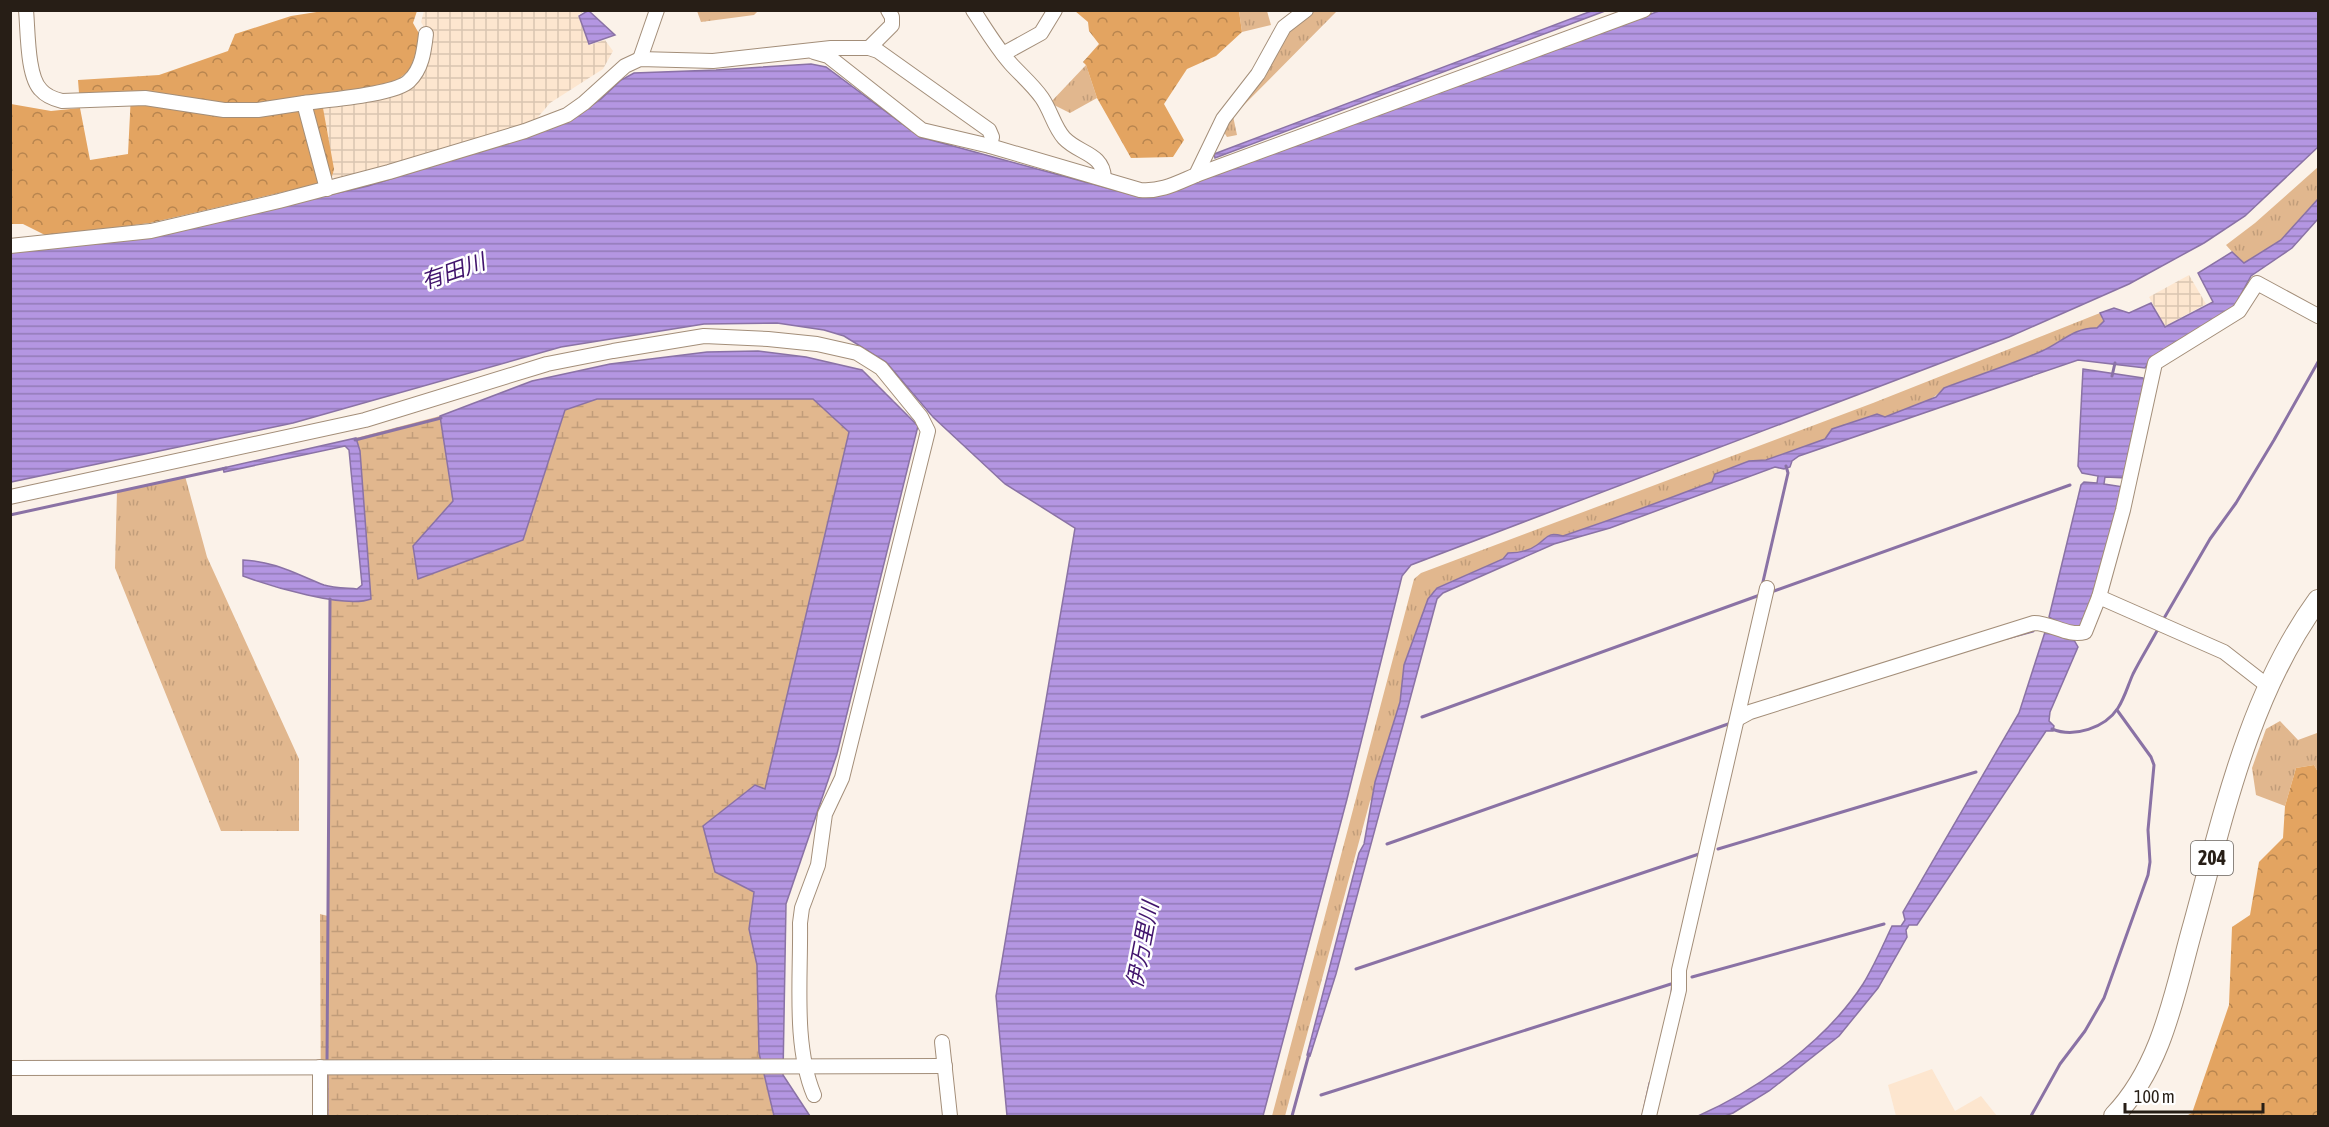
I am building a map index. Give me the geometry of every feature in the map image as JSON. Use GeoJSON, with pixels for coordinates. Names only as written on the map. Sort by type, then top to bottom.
{"type":"FeatureCollection","features":[{"type":"Feature","properties":{"kind":"highway","name":"204"},"geometry":{"type":"LineString","coordinates":[[2115,1116],[2141,1081],[2162,1037],[2225,811],[2247,743],[2269,687],[2300,628],[2319,600]]}},
{"type":"Feature","properties":{"kind":"street"},"geometry":{"type":"LineString","coordinates":[[26,10],[33,76],[40,90],[51,98],[62,101],[145,98],[224,110],[258,110],[372,93],[397,88],[407,83],[423,57],[426,34]]}},
{"type":"Feature","properties":{"kind":"street"},"geometry":{"type":"LineString","coordinates":[[640,59],[657,10]]}},
{"type":"Feature","properties":{"kind":"street"},"geometry":{"type":"LineString","coordinates":[[869,48],[892,25],[892,17],[888,10]]}},
{"type":"Feature","properties":{"kind":"street"},"geometry":{"type":"LineString","coordinates":[[973,10],[1003,54],[1040,95],[1065,140],[1075,148],[1094,156],[1101,163],[1104,178]]}},
{"type":"Feature","properties":{"kind":"street"},"geometry":{"type":"LineString","coordinates":[[1003,54],[1041,33],[1055,10]]}},
{"type":"Feature","properties":{"kind":"street"},"geometry":{"type":"LineString","coordinates":[[1196,175],[1223,119],[1258,74],[1284,27],[1306,10]]}},
{"type":"Feature","properties":{"kind":"street"},"geometry":{"type":"LineString","coordinates":[[814,52],[828,56],[922,130],[990,146],[1150,191],[1163,189],[1644,10]]}},
{"type":"Feature","properties":{"kind":"street"},"geometry":{"type":"LineString","coordinates":[[10,246],[151,231],[327,189],[525,131],[567,115],[626,66],[640,59],[713,61],[814,52],[831,48],[869,48],[878,51],[989,130],[992,138],[990,146]]}},
{"type":"Feature","properties":{"kind":"street"},"geometry":{"type":"LineString","coordinates":[[304,103],[327,189]]}},
{"type":"Feature","properties":{"kind":"street"},"geometry":{"type":"LineString","coordinates":[[1739,718],[1750,712],[2034,623],[2048,624],[2078,634],[2085,632],[2099,597],[2123,510],[2155,363],[2239,311],[2257,283],[2319,316]]}},
{"type":"Feature","properties":{"kind":"street"},"geometry":{"type":"LineString","coordinates":[[10,496],[365,420],[547,364],[704,336],[817,344],[857,353],[881,368],[921,417],[928,431],[842,778],[825,814],[818,865],[802,908],[799,1066],[814,1095]]}},
{"type":"Feature","properties":{"kind":"street"},"geometry":{"type":"LineString","coordinates":[[1649,1116],[1679,990],[1679,970],[1739,718],[1767,588]]}},
{"type":"Feature","properties":{"kind":"street"},"geometry":{"type":"LineString","coordinates":[[2099,597],[2224,652],[2269,687]]}},
{"type":"Feature","properties":{"kind":"street"},"geometry":{"type":"LineString","coordinates":[[942,1042],[950,1116]]}},
{"type":"Feature","properties":{"kind":"street"},"geometry":{"type":"LineString","coordinates":[[10,1068],[945,1066]]}},
{"type":"Feature","properties":{"kind":"street"},"geometry":{"type":"LineString","coordinates":[[320,1116],[326,1067]]}},
{"type":"Feature","properties":{"kind":"shaded area"},"geometry":{"type":"Polygon","coordinates":[[[424,11],[584,11],[578,15],[589,45],[605,40],[613,51],[603,69],[550,103],[533,123],[335,182],[313,108],[393,96],[431,40],[421,22],[424,11]]]}},
{"type":"Feature","properties":{"kind":"shaded area"},"geometry":{"type":"Polygon","coordinates":[[[2189,275],[2206,304],[2165,326],[2149,297],[2189,275]]]}},
{"type":"Feature","properties":{"kind":"shaded area"},"geometry":{"type":"Polygon","coordinates":[[[1932,1069],[1955,1111],[1981,1096],[1997,1116],[1896,1116],[1888,1085],[1932,1069]]]}},
{"type":"Feature","properties":{"kind":"green space"},"geometry":{"type":"Polygon","coordinates":[[[697,10],[758,11],[754,15],[701,22],[697,10]]]}},
{"type":"Feature","properties":{"kind":"green space"},"geometry":{"type":"Polygon","coordinates":[[[323,11],[417,11],[413,23],[421,37],[410,70],[392,84],[321,97],[334,169],[331,181],[150,223],[47,236],[23,224],[11,224],[11,104],[51,111],[80,108],[90,160],[128,154],[131,94],[79,93],[78,80],[159,75],[228,51],[235,34],[291,16],[323,11]]]}},
{"type":"Feature","properties":{"kind":"green space"},"geometry":{"type":"Polygon","coordinates":[[[1075,11],[1239,11],[1242,32],[1216,56],[1187,69],[1164,104],[1184,140],[1173,157],[1131,158],[1097,98],[1083,62],[1099,44],[1089,31],[1088,22],[1075,11]]]}},
{"type":"Feature","properties":{"kind":"green space"},"geometry":{"type":"Polygon","coordinates":[[[1239,11],[1267,11],[1271,25],[1242,32],[1239,11]]]}},
{"type":"Feature","properties":{"kind":"green space"},"geometry":{"type":"Polygon","coordinates":[[[1312,11],[1337,11],[1233,116],[1237,135],[1227,137],[1222,129],[1290,26],[1312,11]]]}},
{"type":"Feature","properties":{"kind":"green space"},"geometry":{"type":"Polygon","coordinates":[[[1086,65],[1097,98],[1070,113],[1050,103],[1086,65]]]}},
{"type":"Feature","properties":{"kind":"green space"},"geometry":{"type":"Polygon","coordinates":[[[2318,167],[2318,199],[2281,240],[2243,264],[2226,245],[2255,223],[2318,167]]]}},
{"type":"Feature","properties":{"kind":"green space"},"geometry":{"type":"Polygon","coordinates":[[[2100,313],[2104,321],[2097,328],[2081,330],[2042,351],[1944,388],[1922,404],[1908,410],[1832,429],[1825,439],[1766,460],[1749,461],[1716,474],[1712,482],[1675,496],[1563,536],[1550,535],[1530,549],[1508,553],[1503,559],[1437,588],[1404,665],[1400,702],[1375,782],[1374,797],[1370,801],[1285,1116],[1272,1116],[1414,579],[1421,573],[1873,403],[2100,313]]]}},
{"type":"Feature","properties":{"kind":"green space"},"geometry":{"type":"Polygon","coordinates":[[[597,398],[813,399],[849,432],[765,789],[715,872],[754,892],[749,929],[757,965],[759,1053],[774,1116],[321,1116],[320,914],[328,916],[330,599],[364,601],[360,451],[356,438],[440,416],[453,501],[413,546],[523,540],[565,410],[597,398]]]}},
{"type":"Feature","properties":{"kind":"green space"},"geometry":{"type":"Polygon","coordinates":[[[185,476],[207,557],[299,759],[299,831],[221,831],[115,568],[117,491],[185,476]]]}},
{"type":"Feature","properties":{"kind":"green space"},"geometry":{"type":"Polygon","coordinates":[[[2280,721],[2298,740],[2317,733],[2318,735],[2318,772],[2314,765],[2296,768],[2285,806],[2256,795],[2252,768],[2266,729],[2280,721]]]}},
{"type":"Feature","properties":{"kind":"green space"},"geometry":{"type":"Polygon","coordinates":[[[2314,765],[2318,772],[2318,1116],[2186,1116],[2192,1113],[2229,1005],[2232,927],[2250,915],[2259,862],[2283,838],[2285,806],[2296,768],[2314,765]]]}},
{"type":"Feature","properties":{"kind":"water"},"geometry":{"type":"Polygon","coordinates":[[[589,10],[615,35],[589,44],[579,16],[589,10]]]}},
{"type":"Feature","properties":{"kind":"water"},"geometry":{"type":"Polygon","coordinates":[[[1594,10],[1605,11],[1215,158],[1214,154],[1594,10]]]}},
{"type":"Feature","properties":{"kind":"water"},"geometry":{"type":"Polygon","coordinates":[[[1659,11],[2318,11],[2318,147],[2245,216],[2204,243],[2129,284],[2009,337],[1411,565],[1402,576],[1347,799],[1263,1116],[1007,1116],[996,996],[1075,528],[1005,484],[933,417],[886,362],[844,336],[824,330],[777,323],[704,324],[561,347],[293,423],[11,482],[11,252],[147,236],[368,186],[537,133],[573,118],[601,99],[621,80],[634,73],[811,64],[826,67],[920,137],[1140,197],[1158,196],[1659,11]]]}},
{"type":"Feature","properties":{"kind":"water"},"geometry":{"type":"Polygon","coordinates":[[[2318,199],[2318,219],[2292,248],[2251,276],[2234,307],[2152,357],[2145,368],[2078,360],[1799,456],[1792,461],[1790,467],[1784,469],[1775,467],[1610,528],[1554,544],[1443,593],[1437,599],[1336,974],[1310,1056],[1307,1055],[1359,853],[1364,844],[1375,782],[1400,702],[1404,665],[1428,599],[1437,588],[1503,559],[1508,553],[1531,549],[1550,535],[1563,536],[1619,516],[1712,482],[1715,474],[1749,461],[1766,460],[1825,439],[1832,429],[1877,414],[1885,417],[1936,397],[1944,388],[2042,351],[2081,330],[2097,328],[2104,321],[2100,313],[2114,308],[2129,313],[2151,303],[2165,327],[2213,302],[2198,273],[2232,252],[2244,263],[2281,240],[2318,199]]]}},
{"type":"Feature","properties":{"kind":"water"},"geometry":{"type":"Polygon","coordinates":[[[758,351],[806,357],[862,370],[918,426],[837,754],[786,904],[783,1075],[810,1116],[774,1116],[759,1053],[757,965],[749,929],[754,892],[715,872],[703,826],[755,785],[765,789],[849,432],[813,399],[597,399],[565,410],[523,540],[418,579],[413,546],[453,501],[440,416],[532,381],[610,364],[707,352],[758,351]]]}},
{"type":"Feature","properties":{"kind":"water"},"geometry":{"type":"Polygon","coordinates":[[[2083,369],[2143,378],[2146,382],[2126,478],[2105,477],[2104,484],[2124,487],[2095,589],[2081,626],[2064,634],[2074,640],[2078,647],[2050,712],[2049,721],[2054,726],[2053,731],[2046,731],[1917,925],[1909,925],[1906,930],[1907,937],[1878,988],[1839,1036],[1769,1091],[1733,1113],[1725,1116],[1698,1116],[1744,1092],[1790,1061],[1811,1044],[1848,1005],[1867,977],[1892,926],[1901,926],[1905,920],[1903,912],[2019,713],[2045,632],[2060,624],[2049,617],[2081,485],[2084,482],[2097,483],[2098,476],[2082,473],[2078,466],[2083,369]]]}},
{"type":"Feature","properties":{"kind":"water"},"geometry":{"type":"Polygon","coordinates":[[[356,438],[360,451],[371,599],[344,601],[326,599],[243,576],[243,560],[275,565],[328,586],[357,589],[362,585],[349,450],[345,446],[224,472],[223,468],[356,438]]]}},
{"type":"Feature","properties":{"kind":"waterway"},"geometry":{"type":"LineString","coordinates":[[2163,620],[2210,539],[2236,503],[2274,440],[2318,362]]}},
{"type":"Feature","properties":{"kind":"waterway"},"geometry":{"type":"LineString","coordinates":[[2112,376],[2115,363]]}},
{"type":"Feature","properties":{"kind":"waterway"},"geometry":{"type":"LineString","coordinates":[[355,440],[441,418]]}},
{"type":"Feature","properties":{"kind":"waterway"},"geometry":{"type":"LineString","coordinates":[[1762,586],[1788,473],[1786,466]]}},
{"type":"Feature","properties":{"kind":"waterway"},"geometry":{"type":"LineString","coordinates":[[10,515],[226,468]]}},
{"type":"Feature","properties":{"kind":"waterway"},"geometry":{"type":"LineString","coordinates":[[1774,591],[2070,485]]}},
{"type":"Feature","properties":{"kind":"waterway"},"geometry":{"type":"LineString","coordinates":[[1422,717],[1760,595]]}},
{"type":"Feature","properties":{"kind":"waterway"},"geometry":{"type":"LineString","coordinates":[[327,1065],[330,599]]}},
{"type":"Feature","properties":{"kind":"waterway"},"geometry":{"type":"LineString","coordinates":[[2052,729],[2061,732],[2079,732],[2097,726],[2112,715],[2118,708],[2133,674],[2158,629]]}},
{"type":"Feature","properties":{"kind":"waterway"},"geometry":{"type":"LineString","coordinates":[[2007,638],[2033,631]]}},
{"type":"Feature","properties":{"kind":"waterway"},"geometry":{"type":"LineString","coordinates":[[2031,1116],[2060,1064],[2085,1031],[2104,998],[2148,875],[2150,862],[2148,830],[2154,765],[2151,757],[2117,710]]}},
{"type":"Feature","properties":{"kind":"waterway"},"geometry":{"type":"LineString","coordinates":[[1387,844],[1731,723]]}},
{"type":"Feature","properties":{"kind":"waterway"},"geometry":{"type":"LineString","coordinates":[[1718,849],[1976,772]]}},
{"type":"Feature","properties":{"kind":"waterway"},"geometry":{"type":"LineString","coordinates":[[1356,969],[1699,854]]}},
{"type":"Feature","properties":{"kind":"waterway"},"geometry":{"type":"LineString","coordinates":[[1692,977],[1884,924]]}},
{"type":"Feature","properties":{"kind":"waterway"},"geometry":{"type":"LineString","coordinates":[[1672,992],[1673,975]]}},
{"type":"Feature","properties":{"kind":"waterway"},"geometry":{"type":"LineString","coordinates":[[1321,1095],[1671,984]]}},
{"type":"Feature","properties":{"kind":"waterway"},"geometry":{"type":"LineString","coordinates":[[1292,1116],[1309,1054]]}},
{"type":"Feature","properties":{"kind":"waterway"},"geometry":{"type":"LineString","coordinates":[[327,1071],[327,1116]]}},
{"type":"Feature","properties":{"kind":"waterway"},"geometry":{"type":"LineString","coordinates":[[1643,1115],[1650,1083]]}},
{"type":"Feature","properties":{"kind":"water label","name":"有田川"},"geometry":{"type":"Point","coordinates":[453,271]}},
{"type":"Feature","properties":{"kind":"water label","name":"伊万里川"},"geometry":{"type":"Point","coordinates":[1142,945]}}]}
